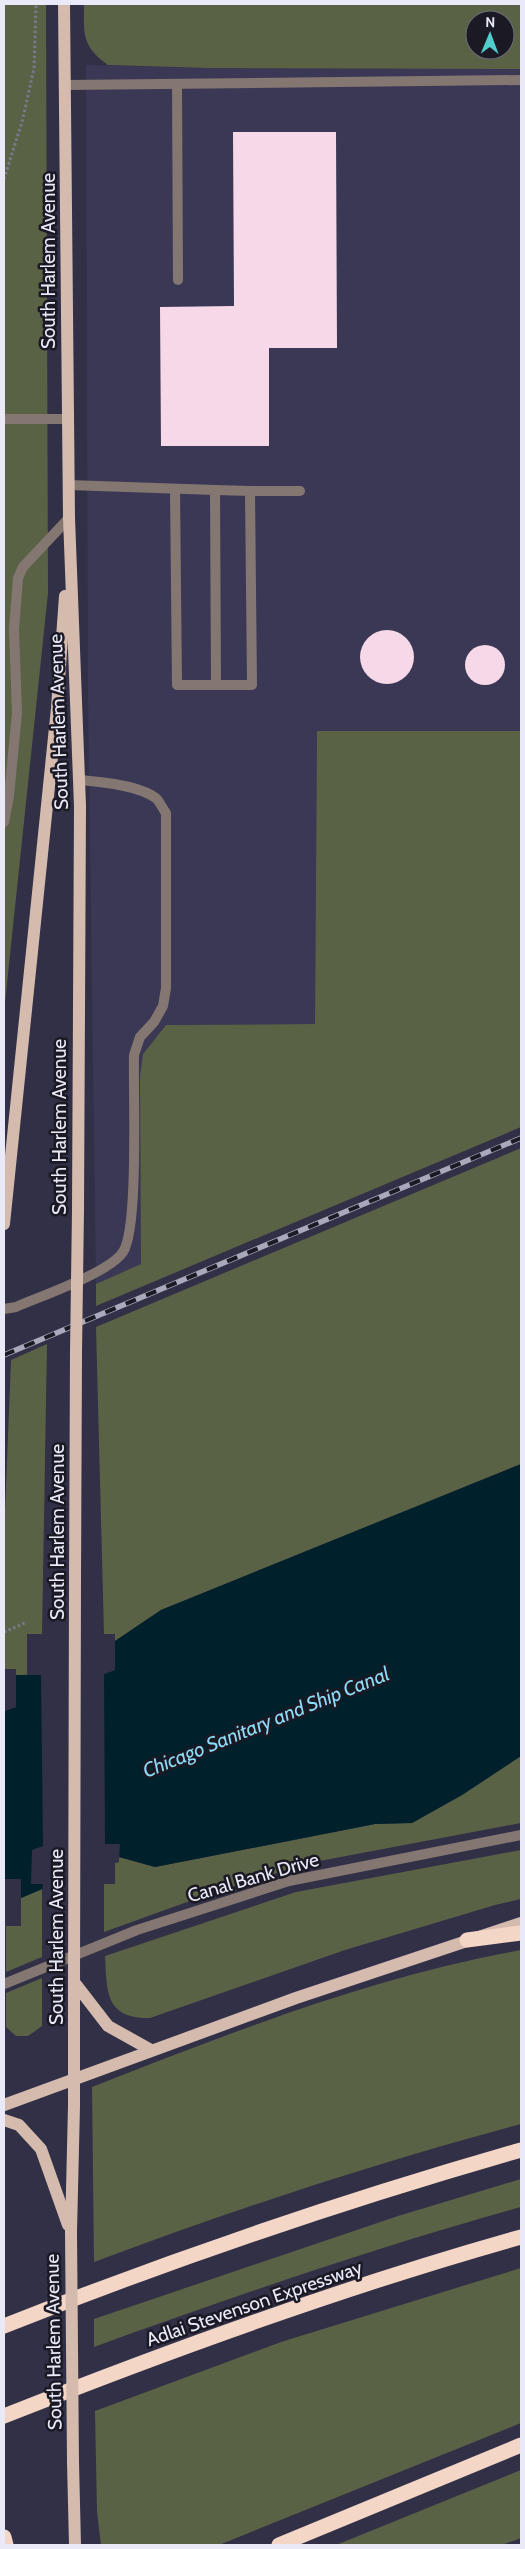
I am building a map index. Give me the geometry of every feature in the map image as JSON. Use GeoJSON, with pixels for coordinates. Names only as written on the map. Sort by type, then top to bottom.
{"type":"FeatureCollection","features":[{"type":"Feature","properties":{"kind":"highway"},"geometry":{"type":"LineString","coordinates":[[468,1940],[521,1933]]}},
{"type":"Feature","properties":{"kind":"highway"},"geometry":{"type":"LineString","coordinates":[[4,2326],[233,2240],[404,2184],[521,2150]]}},
{"type":"Feature","properties":{"kind":"highway","name":"Adlai Stevenson Expressway"},"geometry":{"type":"LineString","coordinates":[[4,2416],[84,2384],[346,2290],[521,2236]]}},
{"type":"Feature","properties":{"kind":"highway"},"geometry":{"type":"LineString","coordinates":[[279,2545],[521,2445]]}},
{"type":"Feature","properties":{"kind":"highway"},"geometry":{"type":"LineString","coordinates":[[4,2537],[6,2545]]}},
{"type":"Feature","properties":{"kind":"main road","name":"South Harlem Avenue"},"geometry":{"type":"LineString","coordinates":[[64,4],[68,518],[79,780],[74,2077],[71,2232],[75,2545]]}},
{"type":"Feature","properties":{"kind":"main road","name":"South Harlem Avenue"},"geometry":{"type":"LineString","coordinates":[[4,1224],[57,708],[68,518]]}},
{"type":"Feature","properties":{"kind":"main road"},"geometry":{"type":"LineString","coordinates":[[4,2105],[74,2077],[521,1923]]}},
{"type":"Feature","properties":{"kind":"main road"},"geometry":{"type":"LineString","coordinates":[[74,1982],[108,2026],[151,2050]]}},
{"type":"Feature","properties":{"kind":"main road"},"geometry":{"type":"LineString","coordinates":[[4,2120],[19,2125],[41,2149],[71,2232]]}},
{"type":"Feature","properties":{"kind":"street"},"geometry":{"type":"LineString","coordinates":[[65,85],[521,80]]}},
{"type":"Feature","properties":{"kind":"street"},"geometry":{"type":"LineString","coordinates":[[177,84],[178,280]]}},
{"type":"Feature","properties":{"kind":"street"},"geometry":{"type":"LineString","coordinates":[[4,419],[68,419]]}},
{"type":"Feature","properties":{"kind":"street"},"geometry":{"type":"LineString","coordinates":[[68,485],[300,491]]}},
{"type":"Feature","properties":{"kind":"street"},"geometry":{"type":"LineString","coordinates":[[175,489],[177,685],[252,685],[250,491]]}},
{"type":"Feature","properties":{"kind":"street"},"geometry":{"type":"LineString","coordinates":[[215,490],[216,685]]}},
{"type":"Feature","properties":{"kind":"street"},"geometry":{"type":"LineString","coordinates":[[4,822],[9,796],[17,713],[14,629],[18,578],[23,567],[68,518]]}},
{"type":"Feature","properties":{"kind":"street"},"geometry":{"type":"LineString","coordinates":[[4,1309],[16,1307],[105,1268],[123,1251],[132,1221],[134,1055],[140,1038],[154,1022],[163,1006],[166,988],[166,813],[156,799],[136,790],[114,784],[79,780]]}},
{"type":"Feature","properties":{"kind":"street","name":"Canal Bank Drive"},"geometry":{"type":"LineString","coordinates":[[4,1984],[138,1930],[288,1881],[521,1835]]}},
{"type":"Feature","properties":{"kind":"path"},"geometry":{"type":"LineString","coordinates":[[4,179],[22,122],[34,69],[36,4]]}},
{"type":"Feature","properties":{"kind":"path"},"geometry":{"type":"LineString","coordinates":[[4,1632],[26,1622]]}},
{"type":"Feature","properties":{"kind":"shaded area"},"geometry":{"type":"Polygon","coordinates":[[[86,65],[207,68],[521,69],[521,731],[317,732],[315,1024],[166,1025],[143,1054],[141,1264],[96,1284],[88,695],[86,65]]]}},
{"type":"Feature","properties":{"kind":"green space"},"geometry":{"type":"Polygon","coordinates":[[[4,4],[46,4],[48,593],[4,1012],[4,4]]]}},
{"type":"Feature","properties":{"kind":"green space"},"geometry":{"type":"Polygon","coordinates":[[[84,4],[521,4],[521,69],[207,68],[108,65],[93,52],[84,31],[84,4]]]}},
{"type":"Feature","properties":{"kind":"green space"},"geometry":{"type":"Polygon","coordinates":[[[317,731],[521,731],[521,1127],[96,1306],[96,1284],[141,1264],[140,1077],[143,1054],[166,1025],[315,1024],[317,731]]]}},
{"type":"Feature","properties":{"kind":"green space"},"geometry":{"type":"Polygon","coordinates":[[[521,1148],[521,1464],[161,1610],[115,1641],[115,1634],[104,1634],[96,1327],[521,1148]]]}},
{"type":"Feature","properties":{"kind":"green space"},"geometry":{"type":"Polygon","coordinates":[[[47,1344],[42,1634],[27,1634],[27,1675],[16,1675],[16,1669],[4,1669],[4,1537],[11,1360],[47,1344]]]}},
{"type":"Feature","properties":{"kind":"green space"},"geometry":{"type":"Polygon","coordinates":[[[521,1756],[521,1823],[309,1863],[212,1893],[104,1932],[104,1884],[115,1884],[115,1863],[119,1862],[119,1857],[155,1867],[375,1824],[412,1823],[462,1795],[521,1756]]]}},
{"type":"Feature","properties":{"kind":"green space"},"geometry":{"type":"Polygon","coordinates":[[[521,1850],[521,1899],[345,1950],[150,2018],[124,2014],[111,2000],[108,1991],[105,1956],[296,1892],[521,1850]]]}},
{"type":"Feature","properties":{"kind":"green space"},"geometry":{"type":"Polygon","coordinates":[[[42,1889],[42,1957],[6,1972],[6,1926],[21,1926],[21,1898],[42,1889]]]}},
{"type":"Feature","properties":{"kind":"green space"},"geometry":{"type":"Polygon","coordinates":[[[521,1950],[521,2124],[306,2188],[94,2262],[92,2087],[197,2046],[303,2008],[411,1975],[521,1950]]]}},
{"type":"Feature","properties":{"kind":"green space"},"geometry":{"type":"Polygon","coordinates":[[[42,1978],[42,2026],[28,2036],[16,2036],[6,2027],[6,1993],[42,1978]]]}},
{"type":"Feature","properties":{"kind":"green space"},"geometry":{"type":"Polygon","coordinates":[[[521,2179],[521,2207],[467,2222],[306,2273],[94,2347],[94,2319],[398,2216],[521,2179]]]}},
{"type":"Feature","properties":{"kind":"green space"},"geometry":{"type":"Polygon","coordinates":[[[521,2268],[521,2423],[219,2545],[101,2545],[97,2511],[95,2411],[281,2342],[521,2268]]]}},
{"type":"Feature","properties":{"kind":"green space"},"geometry":{"type":"Polygon","coordinates":[[[521,2470],[521,2538],[502,2545],[336,2545],[521,2470]]]}},
{"type":"Feature","properties":{"kind":"water","name":"Chicago Sanitary and Ship Canal"},"geometry":{"type":"Polygon","coordinates":[[[521,1464],[521,1756],[462,1795],[412,1823],[375,1824],[155,1867],[119,1857],[21,1898],[4,1911],[4,1711],[16,1707],[16,1675],[104,1674],[115,1670],[115,1641],[161,1610],[521,1464]]]}},
{"type":"Feature","properties":{"kind":"pier"},"geometry":{"type":"Polygon","coordinates":[[[115,1638],[115,1670],[104,1674],[105,1844],[120,1844],[119,1860],[42,1891],[43,1884],[31,1884],[32,1850],[43,1846],[41,1675],[27,1675],[27,1672],[104,1672],[113,1668],[113,1641],[115,1638]]]}},
{"type":"Feature","properties":{"kind":"pier"},"geometry":{"type":"Polygon","coordinates":[[[16,1672],[16,1707],[5,1711],[5,1879],[21,1879],[21,1901],[4,1913],[4,1709],[14,1706],[14,1674],[16,1672]]]}},
{"type":"Feature","properties":{"kind":"building"},"geometry":{"type":"Polygon","coordinates":[[[233,132],[336,132],[337,348],[269,348],[269,446],[161,446],[160,307],[234,306],[233,132]]]}},
{"type":"Feature","properties":{"kind":"building"},"geometry":{"type":"Polygon","coordinates":[[[382,630],[392,630],[402,634],[410,642],[414,657],[410,672],[402,680],[392,684],[382,684],[372,680],[364,672],[360,662],[360,652],[364,642],[372,634],[382,630]]]}},
{"type":"Feature","properties":{"kind":"building"},"geometry":{"type":"Polygon","coordinates":[[[485,645],[499,651],[505,665],[499,679],[485,685],[471,679],[465,665],[471,651],[485,645]]]}},
{"type":"Feature","properties":{"kind":"railway"},"geometry":{"type":"LineString","coordinates":[[4,1355],[521,1138]]}}]}
